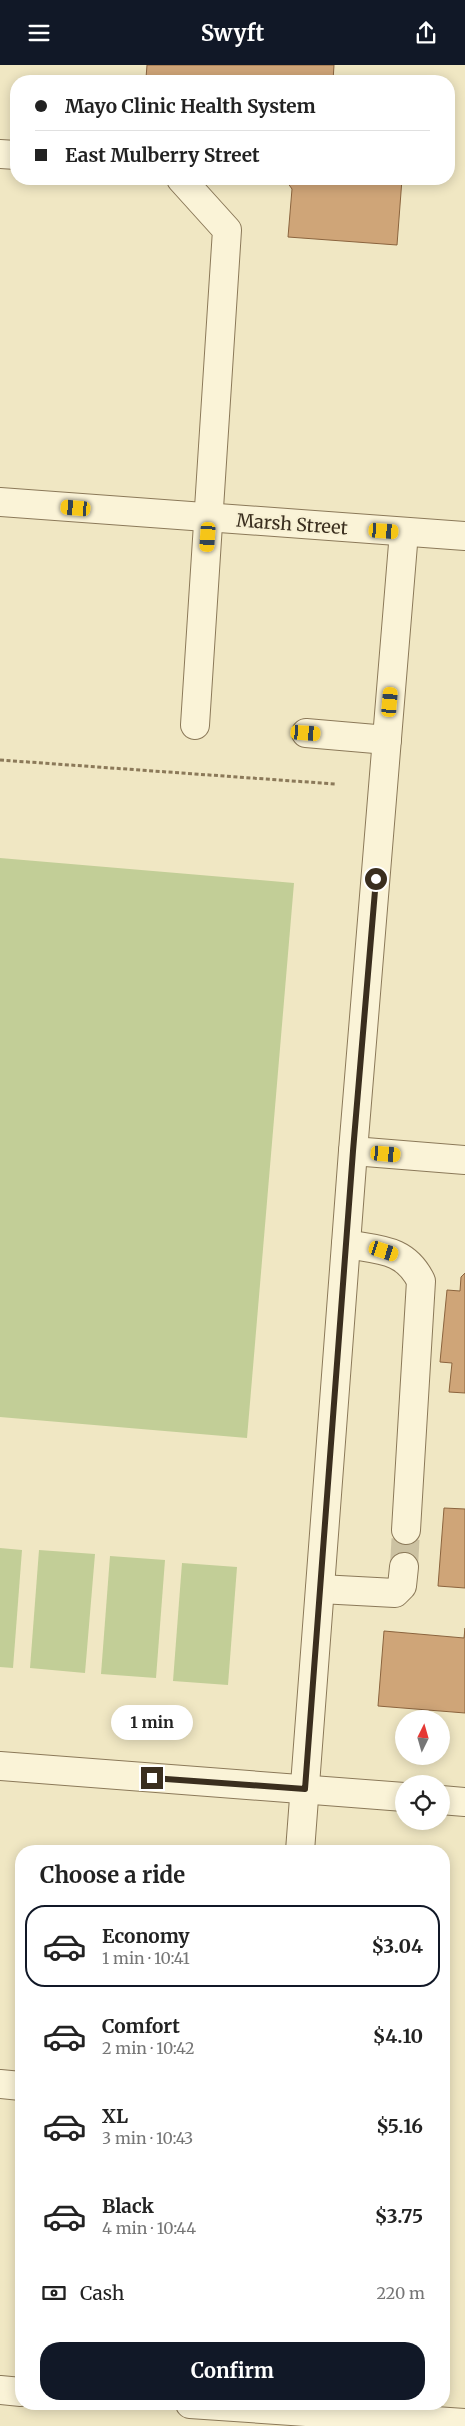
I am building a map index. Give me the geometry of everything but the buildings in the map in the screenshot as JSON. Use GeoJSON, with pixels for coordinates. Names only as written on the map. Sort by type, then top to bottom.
{"type":"FeatureCollection","features":[{"type":"Feature","properties":{"kind":"street"},"geometry":{"type":"LineString","coordinates":[[186,185],[227,230],[210,518],[195,725]]}},
{"type":"Feature","properties":{"kind":"street","name":"Marsh Street"},"geometry":{"type":"LineString","coordinates":[[0,502],[465,536]]}},
{"type":"Feature","properties":{"kind":"street"},"geometry":{"type":"LineString","coordinates":[[300,1845],[353,1151],[404,532]]}},
{"type":"Feature","properties":{"kind":"street"},"geometry":{"type":"LineString","coordinates":[[306,733],[387,740]]}},
{"type":"Feature","properties":{"kind":"street"},"geometry":{"type":"LineString","coordinates":[[353,1151],[465,1160]]}},
{"type":"Feature","properties":{"kind":"street"},"geometry":{"type":"LineString","coordinates":[[346,1244],[384,1251],[403,1257],[415,1267],[421,1281],[406,1530]]}},
{"type":"Feature","properties":{"kind":"street"},"geometry":{"type":"LineString","coordinates":[[320,1589],[395,1593],[402,1586],[404,1567]]}},
{"type":"Feature","properties":{"kind":"street"},"geometry":{"type":"LineString","coordinates":[[0,1766],[395,1796]]}},
{"type":"Feature","properties":{"kind":"street"},"geometry":{"type":"LineString","coordinates":[[450,1801],[465,1802]]}},
{"type":"Feature","properties":{"kind":"street"},"geometry":{"type":"LineString","coordinates":[[0,2084],[15,2085]]}},
{"type":"Feature","properties":{"kind":"street"},"geometry":{"type":"LineString","coordinates":[[0,2391],[15,2392]]}},
{"type":"Feature","properties":{"kind":"street"},"geometry":{"type":"LineString","coordinates":[[304,2410],[465,2423]]}},
{"type":"Feature","properties":{"kind":"path"},"geometry":{"type":"LineString","coordinates":[[0,760],[336,784]]}},
{"type":"Feature","properties":{"kind":"green space"},"geometry":{"type":"Polygon","coordinates":[[[0,858],[294,883],[247,1438],[0,1417],[0,858]]]}},
{"type":"Feature","properties":{"kind":"green space"},"geometry":{"type":"Polygon","coordinates":[[[0,1548],[22,1550],[13,1668],[0,1667],[0,1548]]]}},
{"type":"Feature","properties":{"kind":"green space"},"geometry":{"type":"Polygon","coordinates":[[[39,1550],[95,1554],[85,1673],[30,1668],[39,1550]]]}},
{"type":"Feature","properties":{"kind":"green space"},"geometry":{"type":"Polygon","coordinates":[[[110,1556],[165,1560],[156,1678],[101,1674],[110,1556]]]}},
{"type":"Feature","properties":{"kind":"green space"},"geometry":{"type":"Polygon","coordinates":[[[182,1563],[237,1567],[228,1685],[173,1681],[182,1563]]]}},
{"type":"Feature","properties":{"kind":"tunnel"},"geometry":{"type":"LineString","coordinates":[[404,1567],[406,1530]]}},
{"type":"Feature","properties":{"kind":"route"},"geometry":{"type":"LineString","coordinates":[[152,1778],[305,1789],[353,1151],[376,879]]}}]}
